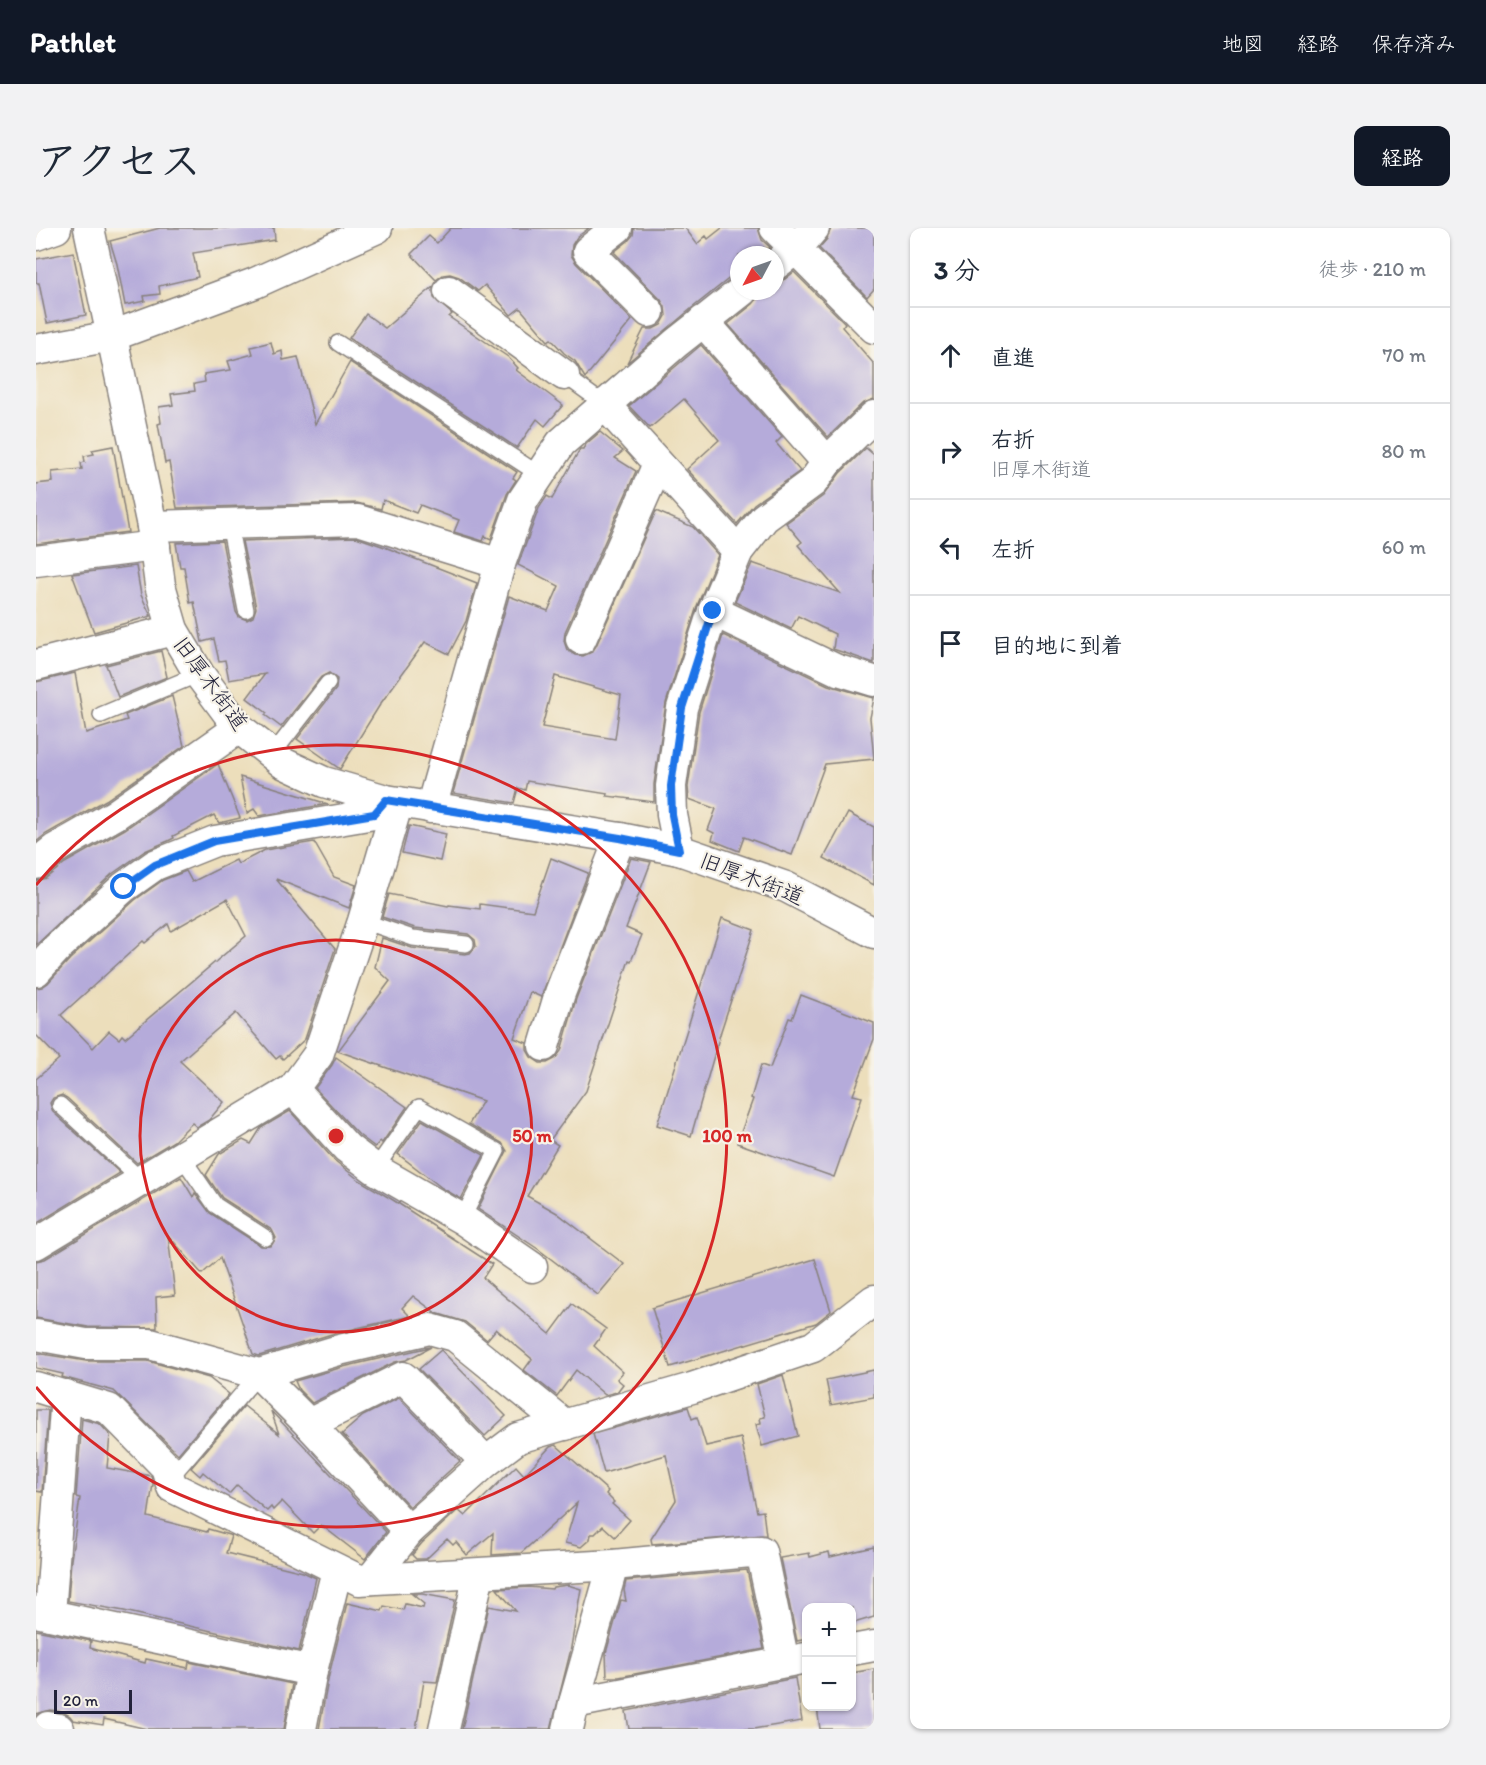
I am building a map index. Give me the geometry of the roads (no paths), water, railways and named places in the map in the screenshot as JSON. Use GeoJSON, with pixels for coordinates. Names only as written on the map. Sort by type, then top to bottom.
{"type":"FeatureCollection","features":[{"type":"Feature","properties":{"kind":"street"},"geometry":{"type":"LineString","coordinates":[[36,235],[56,228]]}},
{"type":"Feature","properties":{"kind":"street","name":"旧厚木街道"},"geometry":{"type":"LineString","coordinates":[[89,228],[154,536],[160,585],[173,630],[199,674],[239,728],[282,763],[324,782],[392,801],[620,838],[679,850],[786,886],[874,933]]}},
{"type":"Feature","properties":{"kind":"street"},"geometry":{"type":"LineString","coordinates":[[36,350],[112,336],[255,283],[377,228]]}},
{"type":"Feature","properties":{"kind":"street"},"geometry":{"type":"LineString","coordinates":[[616,228],[588,251],[649,312]]}},
{"type":"Feature","properties":{"kind":"street"},"geometry":{"type":"LineString","coordinates":[[775,228],[874,328]]}},
{"type":"Feature","properties":{"kind":"street"},"geometry":{"type":"LineString","coordinates":[[449,291],[564,375]]}},
{"type":"Feature","properties":{"kind":"street"},"geometry":{"type":"LineString","coordinates":[[431,808],[500,564],[523,500],[561,443],[604,404],[730,300]]}},
{"type":"Feature","properties":{"kind":"street"},"geometry":{"type":"LineString","coordinates":[[703,321],[828,462]]}},
{"type":"Feature","properties":{"kind":"street"},"geometry":{"type":"LineString","coordinates":[[604,404],[738,551]]}},
{"type":"Feature","properties":{"kind":"street"},"geometry":{"type":"LineString","coordinates":[[679,850],[672,815],[671,786],[682,708],[713,611],[738,551],[764,518],[813,482],[828,462],[874,416]]}},
{"type":"Feature","properties":{"kind":"street"},"geometry":{"type":"LineString","coordinates":[[581,639],[658,464]]}},
{"type":"Feature","properties":{"kind":"street"},"geometry":{"type":"LineString","coordinates":[[36,561],[154,536],[229,524],[358,520],[500,564]]}},
{"type":"Feature","properties":{"kind":"street"},"geometry":{"type":"LineString","coordinates":[[713,611],[835,669],[874,681]]}},
{"type":"Feature","properties":{"kind":"street"},"geometry":{"type":"LineString","coordinates":[[36,665],[173,630]]}},
{"type":"Feature","properties":{"kind":"street"},"geometry":{"type":"LineString","coordinates":[[36,864],[55,849],[115,814],[239,728]]}},
{"type":"Feature","properties":{"kind":"street"},"geometry":{"type":"LineString","coordinates":[[36,1244],[293,1089],[318,1055],[363,921],[392,801]]}},
{"type":"Feature","properties":{"kind":"street"},"geometry":{"type":"LineString","coordinates":[[36,971],[58,947],[124,887],[155,865],[214,841],[374,814],[392,801]]}},
{"type":"Feature","properties":{"kind":"street"},"geometry":{"type":"LineString","coordinates":[[544,1046],[560,993],[620,838]]}},
{"type":"Feature","properties":{"kind":"street"},"geometry":{"type":"LineString","coordinates":[[293,1089],[347,1148],[375,1169],[462,1219],[532,1267]]}},
{"type":"Feature","properties":{"kind":"street"},"geometry":{"type":"LineString","coordinates":[[371,1579],[409,1531],[486,1462],[518,1438],[692,1388],[813,1347],[874,1300]]}},
{"type":"Feature","properties":{"kind":"street"},"geometry":{"type":"LineString","coordinates":[[259,1374],[339,1350],[430,1329],[455,1336],[565,1425]]}},
{"type":"Feature","properties":{"kind":"street"},"geometry":{"type":"LineString","coordinates":[[36,1335],[86,1344],[150,1344],[259,1374],[409,1531]]}},
{"type":"Feature","properties":{"kind":"street"},"geometry":{"type":"LineString","coordinates":[[309,1424],[403,1377],[486,1462]]}},
{"type":"Feature","properties":{"kind":"street"},"geometry":{"type":"LineString","coordinates":[[36,1388],[109,1409],[166,1467],[172,1487],[359,1580],[613,1565],[761,1551],[795,1660],[571,1716],[613,1565]]}},
{"type":"Feature","properties":{"kind":"street"},"geometry":{"type":"LineString","coordinates":[[66,1395],[43,1613],[312,1671]]}},
{"type":"Feature","properties":{"kind":"street"},"geometry":{"type":"LineString","coordinates":[[301,1729],[312,1671],[337,1570]]}},
{"type":"Feature","properties":{"kind":"street"},"geometry":{"type":"LineString","coordinates":[[444,1729],[479,1574]]}},
{"type":"Feature","properties":{"kind":"street"},"geometry":{"type":"LineString","coordinates":[[856,1649],[874,1646]]}},
{"type":"Feature","properties":{"kind":"street"},"geometry":{"type":"LineString","coordinates":[[48,1729],[48,1727],[59,1729]]}},
{"type":"Feature","properties":{"kind":"lane"},"geometry":{"type":"LineString","coordinates":[[338,343],[540,476]]}},
{"type":"Feature","properties":{"kind":"lane"},"geometry":{"type":"LineString","coordinates":[[564,375],[604,404]]}},
{"type":"Feature","properties":{"kind":"lane"},"geometry":{"type":"LineString","coordinates":[[229,524],[246,610]]}},
{"type":"Feature","properties":{"kind":"lane"},"geometry":{"type":"LineString","coordinates":[[101,716],[199,674]]}},
{"type":"Feature","properties":{"kind":"lane"},"geometry":{"type":"LineString","coordinates":[[272,755],[327,682]]}},
{"type":"Feature","properties":{"kind":"lane"},"geometry":{"type":"LineString","coordinates":[[363,921],[413,938],[466,944]]}},
{"type":"Feature","properties":{"kind":"lane"},"geometry":{"type":"LineString","coordinates":[[60,1105],[142,1180]]}},
{"type":"Feature","properties":{"kind":"lane"},"geometry":{"type":"LineString","coordinates":[[375,1169],[419,1107],[497,1151],[462,1219]]}},
{"type":"Feature","properties":{"kind":"lane"},"geometry":{"type":"LineString","coordinates":[[182,1156],[215,1205],[266,1238]]}},
{"type":"Feature","properties":{"kind":"lane"},"geometry":{"type":"LineString","coordinates":[[169,1479],[259,1374]]}}]}
